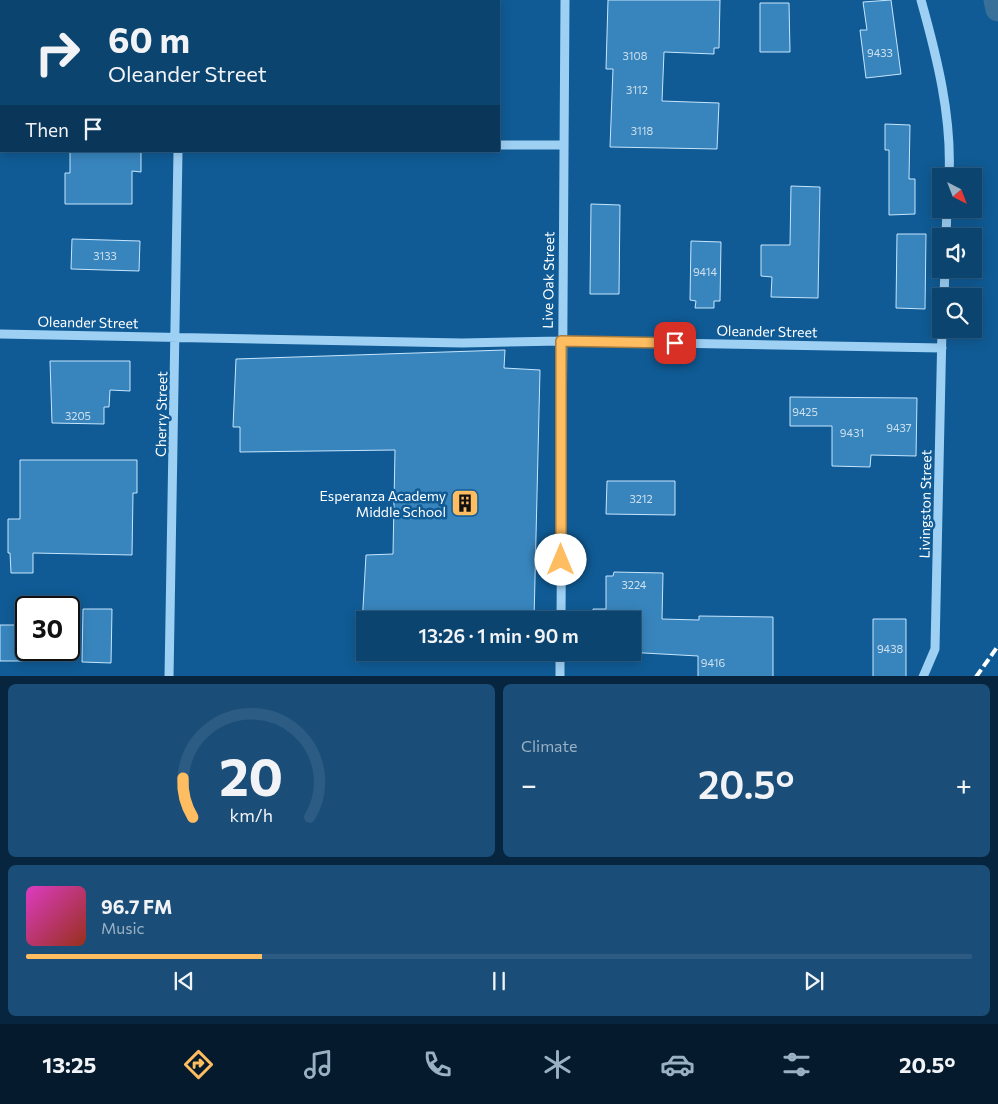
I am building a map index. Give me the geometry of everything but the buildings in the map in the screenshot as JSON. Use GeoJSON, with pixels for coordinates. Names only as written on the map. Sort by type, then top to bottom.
{"type":"FeatureCollection","features":[{"type":"Feature","properties":{"kind":"street","name":"Live Oak Street"},"geometry":{"type":"LineString","coordinates":[[560,611],[565,0]]}},
{"type":"Feature","properties":{"kind":"street"},"geometry":{"type":"LineString","coordinates":[[921,0],[939,74],[949,168]]}},
{"type":"Feature","properties":{"kind":"street"},"geometry":{"type":"LineString","coordinates":[[500,145],[563,145]]}},
{"type":"Feature","properties":{"kind":"street","name":"Cherry Street"},"geometry":{"type":"LineString","coordinates":[[169,676],[178,152]]}},
{"type":"Feature","properties":{"kind":"street","name":"Oleander Street"},"geometry":{"type":"LineString","coordinates":[[0,334],[462,343],[561,341],[942,348]]}},
{"type":"Feature","properties":{"kind":"street","name":"Livingston Street"},"geometry":{"type":"LineString","coordinates":[[923,676],[935,649],[942,338]]}},
{"type":"Feature","properties":{"kind":"street"},"geometry":{"type":"LineString","coordinates":[[560,661],[560,676]]}},
{"type":"Feature","properties":{"kind":"waterway"},"geometry":{"type":"LineString","coordinates":[[996,0],[998,9]]}},
{"type":"Feature","properties":{"kind":"railway"},"geometry":{"type":"LineString","coordinates":[[977,676],[998,646]]}},
{"type":"Feature","properties":{"kind":"place","name":"Esperanza Academy Middle School"},"geometry":{"type":"Point","coordinates":[465,503]}},
{"type":"Feature","properties":{"kind":"route"},"geometry":{"type":"LineString","coordinates":[[561,560],[561,341],[675,343]]}}]}
